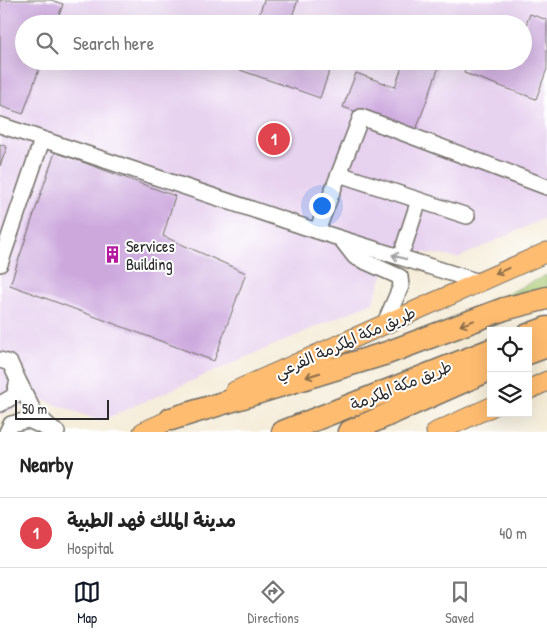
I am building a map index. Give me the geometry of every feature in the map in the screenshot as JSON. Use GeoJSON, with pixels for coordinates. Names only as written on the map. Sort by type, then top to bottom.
{"type":"FeatureCollection","features":[{"type":"Feature","properties":{"kind":"highway"},"geometry":{"type":"LineString","coordinates":[[171,419],[387,353],[504,309],[547,298]]}},
{"type":"Feature","properties":{"kind":"highway"},"geometry":{"type":"LineString","coordinates":[[532,348],[547,328]]}},
{"type":"Feature","properties":{"kind":"highway","name":"طريق مكة المكرمة"},"geometry":{"type":"LineString","coordinates":[[283,432],[487,352]]}},
{"type":"Feature","properties":{"kind":"highway","name":"طريق مكة المكرمة"},"geometry":{"type":"LineString","coordinates":[[349,432],[487,371]]}},
{"type":"Feature","properties":{"kind":"highway"},"geometry":{"type":"LineString","coordinates":[[389,432],[487,376]]}},
{"type":"Feature","properties":{"kind":"main road","name":"طريق مكة المكرمة الفرعي"},"geometry":{"type":"LineString","coordinates":[[143,432],[547,252]]}},
{"type":"Feature","properties":{"kind":"main road"},"geometry":{"type":"LineString","coordinates":[[532,388],[547,381]]}},
{"type":"Feature","properties":{"kind":"main road"},"geometry":{"type":"LineString","coordinates":[[436,432],[487,409]]}},
{"type":"Feature","properties":{"kind":"lane"},"geometry":{"type":"LineString","coordinates":[[317,231],[361,117],[547,187]]}},
{"type":"Feature","properties":{"kind":"lane"},"geometry":{"type":"LineString","coordinates":[[0,125],[317,231],[479,282]]}},
{"type":"Feature","properties":{"kind":"lane"},"geometry":{"type":"LineString","coordinates":[[0,264],[42,140]]}},
{"type":"Feature","properties":{"kind":"lane"},"geometry":{"type":"LineString","coordinates":[[339,174],[467,216]]}},
{"type":"Feature","properties":{"kind":"lane"},"geometry":{"type":"LineString","coordinates":[[404,246],[420,200]]}},
{"type":"Feature","properties":{"kind":"lane"},"geometry":{"type":"LineString","coordinates":[[341,238],[355,257],[400,277],[430,266]]}},
{"type":"Feature","properties":{"kind":"lane"},"geometry":{"type":"LineString","coordinates":[[384,325],[402,286],[400,277]]}},
{"type":"Feature","properties":{"kind":"lane"},"geometry":{"type":"LineString","coordinates":[[0,360],[10,363],[34,412],[55,432]]}},
{"type":"Feature","properties":{"kind":"lane"},"geometry":{"type":"LineString","coordinates":[[0,404],[14,396],[18,380]]}},
{"type":"Feature","properties":{"kind":"lane"},"geometry":{"type":"LineString","coordinates":[[7,432],[11,424],[28,420],[55,432]]}},
{"type":"Feature","properties":{"kind":"shaded area"},"geometry":{"type":"Polygon","coordinates":[[[0,0],[547,0],[547,217],[458,258],[414,251],[395,256],[388,261],[373,302],[100,421],[39,398],[0,415],[0,0]]]}},
{"type":"Feature","properties":{"kind":"green space"},"geometry":{"type":"Polygon","coordinates":[[[547,275],[547,300],[501,297],[547,275]]]}},
{"type":"Feature","properties":{"kind":"building"},"geometry":{"type":"Polygon","coordinates":[[[0,0],[51,0],[63,4],[59,15],[15,15],[15,70],[39,70],[23,114],[0,106],[0,0]]]}},
{"type":"Feature","properties":{"kind":"building"},"geometry":{"type":"Polygon","coordinates":[[[264,0],[298,0],[292,15],[259,15],[264,0]]]}},
{"type":"Feature","properties":{"kind":"building"},"geometry":{"type":"Polygon","coordinates":[[[530,14],[547,20],[547,69],[536,99],[464,73],[465,70],[532,70],[532,15],[530,14]]]}},
{"type":"Feature","properties":{"kind":"building"},"geometry":{"type":"Polygon","coordinates":[[[240,70],[330,70],[320,98],[240,70]]]}},
{"type":"Feature","properties":{"kind":"building"},"geometry":{"type":"Polygon","coordinates":[[[401,70],[438,70],[415,133],[343,107],[356,73],[395,87],[401,70]]]}},
{"type":"Feature","properties":{"kind":"building"},"geometry":{"type":"Polygon","coordinates":[[[0,144],[7,147],[0,166],[0,144]]]}},
{"type":"Feature","properties":{"kind":"building","name":"Services Building"},"geometry":{"type":"Polygon","coordinates":[[[55,152],[175,196],[163,236],[246,273],[214,361],[10,285],[55,152]]]}},
{"type":"Feature","properties":{"kind":"place","name":"مدينة الملك فهد الطبية"},"geometry":{"type":"Point","coordinates":[274,139]}},
{"type":"Feature","properties":{"kind":"place","name":"Services Building"},"geometry":{"type":"Point","coordinates":[112,255]}}]}
